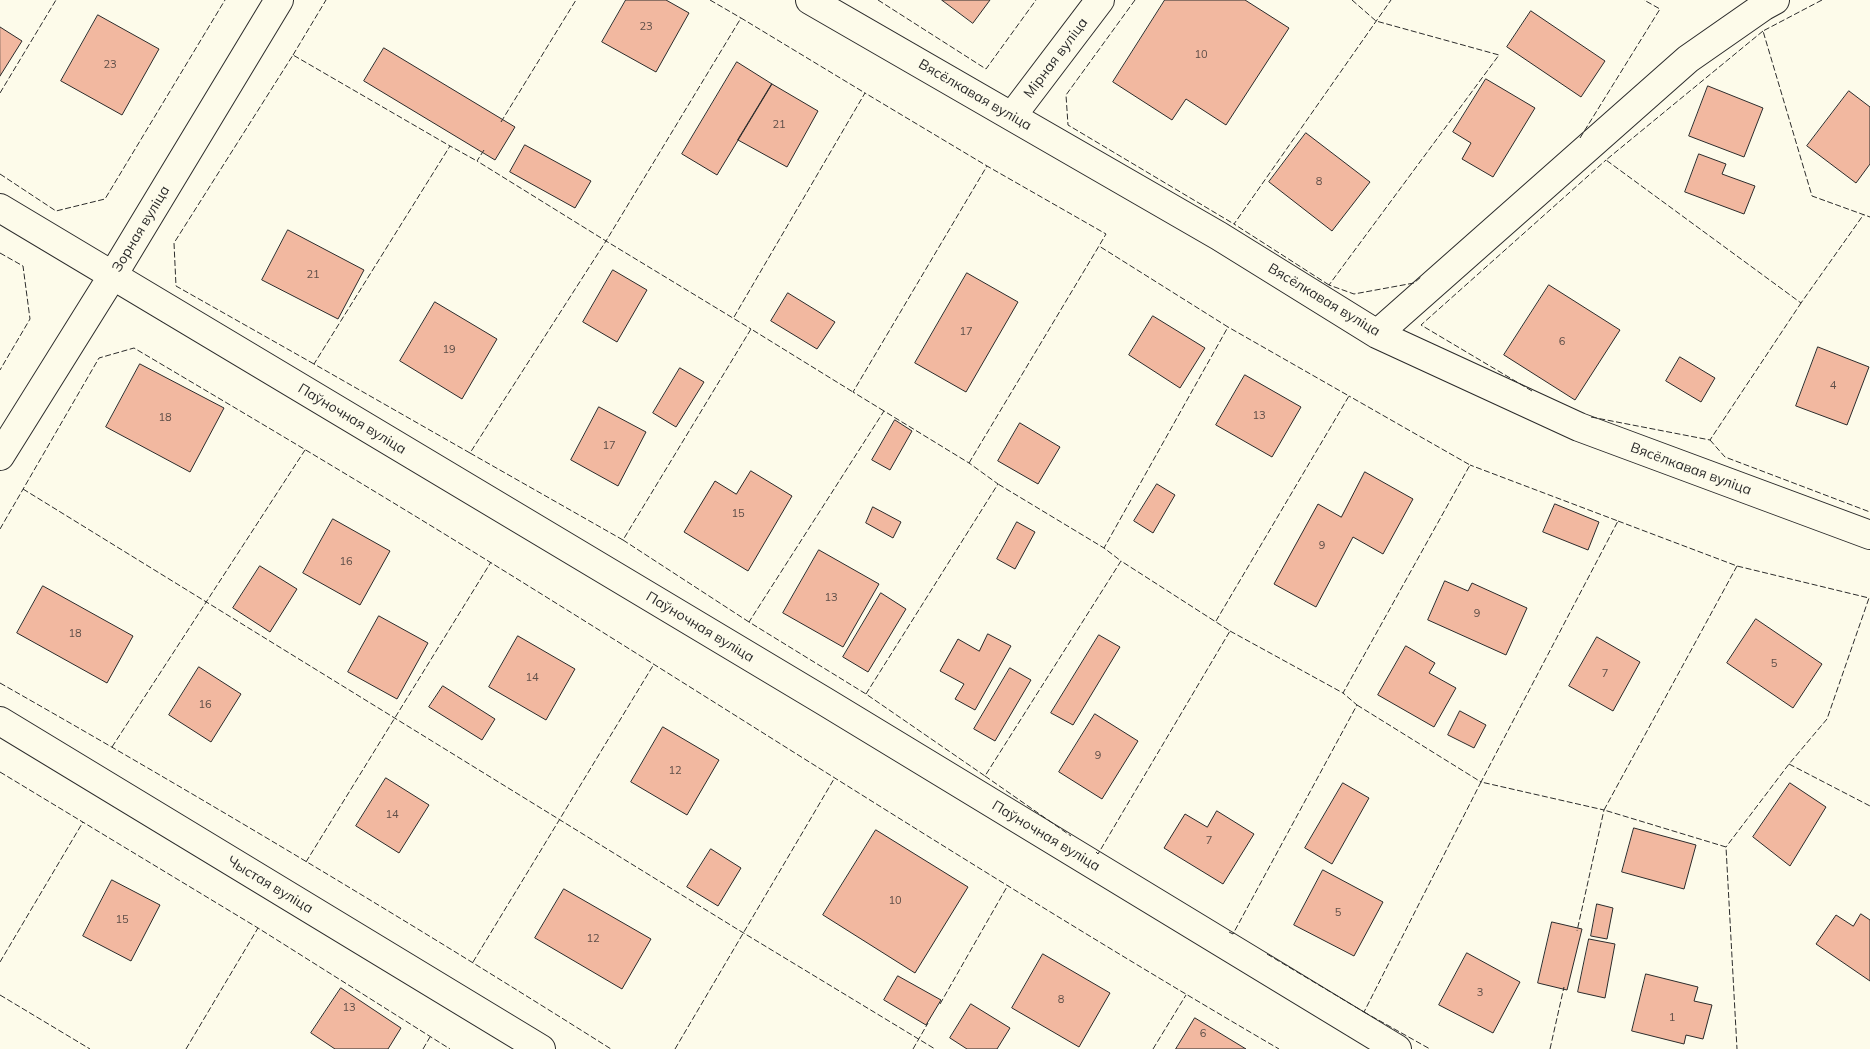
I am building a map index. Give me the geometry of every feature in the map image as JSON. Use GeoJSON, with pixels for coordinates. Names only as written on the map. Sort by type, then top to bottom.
{"type":"FeatureCollection","features":[{"type":"Feature","properties":{"kind":"street","name":"Зорная вуліца"},"geometry":{"type":"LineString","coordinates":[[0,456],[113,275],[279,0]]}},
{"type":"Feature","properties":{"kind":"street","name":"Вясёлкавая вуліца"},"geometry":{"type":"LineString","coordinates":[[810,0],[1219,236],[1377,334],[1579,427],[1870,535]]}},
{"type":"Feature","properties":{"kind":"street","name":"Мірная вуліца"},"geometry":{"type":"LineString","coordinates":[[1012,116],[1100,0]]}},
{"type":"Feature","properties":{"kind":"street"},"geometry":{"type":"LineString","coordinates":[[1377,334],[1688,59],[1775,0]]}},
{"type":"Feature","properties":{"kind":"street","name":"Паўночная вуліца"},"geometry":{"type":"LineString","coordinates":[[0,208],[824,701],[1397,1049]]}},
{"type":"Feature","properties":{"kind":"street","name":"Чыстая вуліца"},"geometry":{"type":"LineString","coordinates":[[0,721],[541,1049]]}},
{"type":"Feature","properties":{"kind":"building"},"geometry":{"type":"Polygon","coordinates":[[[626,0],[666,0],[689,13],[656,72],[602,42],[626,0]]]}},
{"type":"Feature","properties":{"kind":"building"},"geometry":{"type":"Polygon","coordinates":[[[942,0],[990,0],[973,23],[942,0]]]}},
{"type":"Feature","properties":{"kind":"building"},"geometry":{"type":"Polygon","coordinates":[[[1165,0],[1245,0],[1289,28],[1226,125],[1186,99],[1172,120],[1113,82],[1165,0]]]}},
{"type":"Feature","properties":{"kind":"building"},"geometry":{"type":"Polygon","coordinates":[[[1531,11],[1605,61],[1581,97],[1507,47],[1531,11]]]}},
{"type":"Feature","properties":{"kind":"building"},"geometry":{"type":"Polygon","coordinates":[[[98,15],[159,49],[122,115],[61,81],[98,15]]]}},
{"type":"Feature","properties":{"kind":"building"},"geometry":{"type":"Polygon","coordinates":[[[0,27],[22,41],[0,76],[0,27]]]}},
{"type":"Feature","properties":{"kind":"building"},"geometry":{"type":"Polygon","coordinates":[[[384,48],[515,127],[495,160],[364,81],[384,48]]]}},
{"type":"Feature","properties":{"kind":"building"},"geometry":{"type":"Polygon","coordinates":[[[737,62],[772,84],[717,175],[682,154],[737,62]]]}},
{"type":"Feature","properties":{"kind":"building"},"geometry":{"type":"Polygon","coordinates":[[[1486,79],[1535,108],[1493,177],[1462,159],[1471,143],[1453,132],[1486,79]]]}},
{"type":"Feature","properties":{"kind":"building"},"geometry":{"type":"Polygon","coordinates":[[[772,84],[818,111],[787,167],[738,140],[772,84]]]}},
{"type":"Feature","properties":{"kind":"building"},"geometry":{"type":"Polygon","coordinates":[[[1708,86],[1763,108],[1744,157],[1689,136],[1708,86]]]}},
{"type":"Feature","properties":{"kind":"building"},"geometry":{"type":"Polygon","coordinates":[[[1849,91],[1870,107],[1870,164],[1856,183],[1807,146],[1849,91]]]}},
{"type":"Feature","properties":{"kind":"building"},"geometry":{"type":"Polygon","coordinates":[[[1306,133],[1370,182],[1332,231],[1269,182],[1306,133]]]}},
{"type":"Feature","properties":{"kind":"building"},"geometry":{"type":"Polygon","coordinates":[[[525,145],[591,181],[575,208],[510,172],[525,145]]]}},
{"type":"Feature","properties":{"kind":"building"},"geometry":{"type":"Polygon","coordinates":[[[1699,154],[1726,164],[1722,174],[1755,186],[1744,214],[1685,192],[1699,154]]]}},
{"type":"Feature","properties":{"kind":"building"},"geometry":{"type":"Polygon","coordinates":[[[288,230],[364,270],[338,319],[262,280],[288,230]]]}},
{"type":"Feature","properties":{"kind":"building"},"geometry":{"type":"Polygon","coordinates":[[[613,270],[647,290],[617,342],[583,322],[613,270]]]}},
{"type":"Feature","properties":{"kind":"building"},"geometry":{"type":"Polygon","coordinates":[[[967,273],[1018,302],[966,392],[915,363],[967,273]]]}},
{"type":"Feature","properties":{"kind":"building"},"geometry":{"type":"Polygon","coordinates":[[[1549,285],[1620,330],[1575,400],[1504,355],[1549,285]]]}},
{"type":"Feature","properties":{"kind":"building"},"geometry":{"type":"Polygon","coordinates":[[[788,293],[835,322],[817,349],[771,321],[788,293]]]}},
{"type":"Feature","properties":{"kind":"building"},"geometry":{"type":"Polygon","coordinates":[[[435,302],[497,339],[462,399],[400,361],[435,302]]]}},
{"type":"Feature","properties":{"kind":"building"},"geometry":{"type":"Polygon","coordinates":[[[1153,316],[1205,348],[1180,388],[1129,355],[1153,316]]]}},
{"type":"Feature","properties":{"kind":"building"},"geometry":{"type":"Polygon","coordinates":[[[1818,347],[1869,367],[1847,425],[1796,406],[1818,347]]]}},
{"type":"Feature","properties":{"kind":"building"},"geometry":{"type":"Polygon","coordinates":[[[1680,357],[1715,378],[1701,402],[1666,381],[1680,357]]]}},
{"type":"Feature","properties":{"kind":"building"},"geometry":{"type":"Polygon","coordinates":[[[140,364],[224,408],[190,472],[106,427],[140,364]]]}},
{"type":"Feature","properties":{"kind":"building"},"geometry":{"type":"Polygon","coordinates":[[[680,368],[704,382],[676,427],[653,413],[680,368]]]}},
{"type":"Feature","properties":{"kind":"building"},"geometry":{"type":"Polygon","coordinates":[[[1245,375],[1301,407],[1272,457],[1216,425],[1245,375]]]}},
{"type":"Feature","properties":{"kind":"building"},"geometry":{"type":"Polygon","coordinates":[[[599,407],[646,432],[618,486],[571,460],[599,407]]]}},
{"type":"Feature","properties":{"kind":"building"},"geometry":{"type":"Polygon","coordinates":[[[895,420],[912,431],[890,470],[872,460],[895,420]]]}},
{"type":"Feature","properties":{"kind":"building"},"geometry":{"type":"Polygon","coordinates":[[[1020,423],[1060,447],[1038,484],[998,461],[1020,423]]]}},
{"type":"Feature","properties":{"kind":"building"},"geometry":{"type":"Polygon","coordinates":[[[751,471],[792,496],[748,571],[684,532],[715,481],[736,494],[751,471]]]}},
{"type":"Feature","properties":{"kind":"building"},"geometry":{"type":"Polygon","coordinates":[[[1365,472],[1413,499],[1383,554],[1353,537],[1316,607],[1274,584],[1318,504],[1341,517],[1365,472]]]}},
{"type":"Feature","properties":{"kind":"building"},"geometry":{"type":"Polygon","coordinates":[[[1157,484],[1175,495],[1153,533],[1134,521],[1157,484]]]}},
{"type":"Feature","properties":{"kind":"building"},"geometry":{"type":"Polygon","coordinates":[[[1555,504],[1599,522],[1588,550],[1543,532],[1555,504]]]}},
{"type":"Feature","properties":{"kind":"building"},"geometry":{"type":"Polygon","coordinates":[[[873,507],[901,522],[893,538],[866,523],[873,507]]]}},
{"type":"Feature","properties":{"kind":"building"},"geometry":{"type":"Polygon","coordinates":[[[333,519],[390,551],[360,605],[303,573],[333,519]]]}},
{"type":"Feature","properties":{"kind":"building"},"geometry":{"type":"Polygon","coordinates":[[[1017,522],[1035,532],[1015,569],[997,559],[1017,522]]]}},
{"type":"Feature","properties":{"kind":"building"},"geometry":{"type":"Polygon","coordinates":[[[819,550],[879,584],[843,647],[783,613],[819,550]]]}},
{"type":"Feature","properties":{"kind":"building"},"geometry":{"type":"Polygon","coordinates":[[[260,566],[297,589],[270,632],[233,608],[260,566]]]}},
{"type":"Feature","properties":{"kind":"building"},"geometry":{"type":"Polygon","coordinates":[[[1445,581],[1468,591],[1472,583],[1527,608],[1506,655],[1428,620],[1445,581]]]}},
{"type":"Feature","properties":{"kind":"building"},"geometry":{"type":"Polygon","coordinates":[[[43,586],[133,636],[107,683],[17,633],[43,586]]]}},
{"type":"Feature","properties":{"kind":"building"},"geometry":{"type":"Polygon","coordinates":[[[881,593],[906,609],[868,672],[843,657],[881,593]]]}},
{"type":"Feature","properties":{"kind":"building"},"geometry":{"type":"Polygon","coordinates":[[[379,616],[428,643],[397,699],[348,672],[379,616]]]}},
{"type":"Feature","properties":{"kind":"building"},"geometry":{"type":"Polygon","coordinates":[[[1756,619],[1822,664],[1793,708],[1727,663],[1756,619]]]}},
{"type":"Feature","properties":{"kind":"building"},"geometry":{"type":"Polygon","coordinates":[[[988,634],[1011,646],[975,710],[955,699],[964,684],[940,671],[958,639],[979,651],[988,634]]]}},
{"type":"Feature","properties":{"kind":"building"},"geometry":{"type":"Polygon","coordinates":[[[1099,635],[1120,647],[1073,725],[1051,713],[1099,635]]]}},
{"type":"Feature","properties":{"kind":"building"},"geometry":{"type":"Polygon","coordinates":[[[518,636],[575,669],[546,720],[489,687],[518,636]]]}},
{"type":"Feature","properties":{"kind":"building"},"geometry":{"type":"Polygon","coordinates":[[[1597,637],[1640,662],[1613,711],[1569,686],[1597,637]]]}},
{"type":"Feature","properties":{"kind":"building"},"geometry":{"type":"Polygon","coordinates":[[[1406,646],[1435,663],[1429,673],[1456,688],[1434,727],[1378,695],[1406,646]]]}},
{"type":"Feature","properties":{"kind":"building"},"geometry":{"type":"Polygon","coordinates":[[[199,667],[241,694],[211,742],[169,715],[199,667]]]}},
{"type":"Feature","properties":{"kind":"building"},"geometry":{"type":"Polygon","coordinates":[[[1010,668],[1031,680],[995,741],[974,729],[1010,668]]]}},
{"type":"Feature","properties":{"kind":"building"},"geometry":{"type":"Polygon","coordinates":[[[443,686],[495,719],[482,740],[429,707],[443,686]]]}},
{"type":"Feature","properties":{"kind":"building"},"geometry":{"type":"Polygon","coordinates":[[[1460,711],[1486,725],[1474,748],[1448,735],[1460,711]]]}},
{"type":"Feature","properties":{"kind":"building"},"geometry":{"type":"Polygon","coordinates":[[[1095,714],[1138,741],[1102,799],[1059,772],[1095,714]]]}},
{"type":"Feature","properties":{"kind":"building"},"geometry":{"type":"Polygon","coordinates":[[[663,727],[719,760],[687,815],[631,782],[663,727]]]}},
{"type":"Feature","properties":{"kind":"building"},"geometry":{"type":"Polygon","coordinates":[[[386,778],[429,805],[399,853],[356,826],[386,778]]]}},
{"type":"Feature","properties":{"kind":"building"},"geometry":{"type":"Polygon","coordinates":[[[1343,783],[1369,798],[1332,864],[1305,848],[1343,783]]]}},
{"type":"Feature","properties":{"kind":"building"},"geometry":{"type":"Polygon","coordinates":[[[1790,783],[1826,807],[1790,866],[1753,837],[1790,783]]]}},
{"type":"Feature","properties":{"kind":"building"},"geometry":{"type":"Polygon","coordinates":[[[1217,811],[1254,834],[1223,884],[1164,848],[1185,814],[1207,827],[1217,811]]]}},
{"type":"Feature","properties":{"kind":"building"},"geometry":{"type":"Polygon","coordinates":[[[1634,828],[1696,845],[1684,889],[1622,872],[1634,828]]]}},
{"type":"Feature","properties":{"kind":"building"},"geometry":{"type":"Polygon","coordinates":[[[876,830],[968,887],[915,973],[823,915],[876,830]]]}},
{"type":"Feature","properties":{"kind":"building"},"geometry":{"type":"Polygon","coordinates":[[[711,849],[741,868],[718,906],[687,887],[711,849]]]}},
{"type":"Feature","properties":{"kind":"building"},"geometry":{"type":"Polygon","coordinates":[[[1323,870],[1383,902],[1354,956],[1294,925],[1323,870]]]}},
{"type":"Feature","properties":{"kind":"building"},"geometry":{"type":"Polygon","coordinates":[[[112,880],[160,905],[131,961],[83,936],[112,880]]]}},
{"type":"Feature","properties":{"kind":"building"},"geometry":{"type":"Polygon","coordinates":[[[564,889],[651,939],[622,989],[535,938],[564,889]]]}},
{"type":"Feature","properties":{"kind":"building"},"geometry":{"type":"Polygon","coordinates":[[[1597,904],[1613,908],[1607,939],[1591,936],[1597,904]]]}},
{"type":"Feature","properties":{"kind":"building"},"geometry":{"type":"Polygon","coordinates":[[[1861,914],[1870,920],[1870,981],[1816,944],[1836,915],[1853,926],[1861,914]]]}},
{"type":"Feature","properties":{"kind":"building"},"geometry":{"type":"Polygon","coordinates":[[[1552,922],[1582,929],[1567,990],[1538,983],[1552,922]]]}},
{"type":"Feature","properties":{"kind":"building"},"geometry":{"type":"Polygon","coordinates":[[[1589,939],[1615,944],[1605,998],[1578,992],[1589,939]]]}},
{"type":"Feature","properties":{"kind":"building"},"geometry":{"type":"Polygon","coordinates":[[[1467,953],[1520,982],[1493,1033],[1439,1005],[1467,953]]]}},
{"type":"Feature","properties":{"kind":"building"},"geometry":{"type":"Polygon","coordinates":[[[1043,954],[1110,993],[1079,1047],[1012,1008],[1043,954]]]}},
{"type":"Feature","properties":{"kind":"building"},"geometry":{"type":"Polygon","coordinates":[[[1646,974],[1698,987],[1694,1001],[1712,1005],[1703,1039],[1686,1035],[1684,1044],[1632,1031],[1646,974]]]}},
{"type":"Feature","properties":{"kind":"building"},"geometry":{"type":"Polygon","coordinates":[[[898,976],[941,1000],[926,1025],[884,1000],[898,976]]]}},
{"type":"Feature","properties":{"kind":"building"},"geometry":{"type":"Polygon","coordinates":[[[341,988],[401,1028],[388,1049],[335,1049],[311,1033],[341,988]]]}},
{"type":"Feature","properties":{"kind":"building"},"geometry":{"type":"Polygon","coordinates":[[[971,1004],[1010,1028],[997,1049],[967,1049],[950,1038],[971,1004]]]}},
{"type":"Feature","properties":{"kind":"building"},"geometry":{"type":"Polygon","coordinates":[[[1195,1018],[1246,1049],[1176,1049],[1195,1018]]]}},
{"type":"Feature","properties":{"kind":"fence"},"geometry":{"type":"LineString","coordinates":[[0,93],[56,0]]}},
{"type":"Feature","properties":{"kind":"fence"},"geometry":{"type":"LineString","coordinates":[[0,174],[56,211],[105,199],[225,0]]}},
{"type":"Feature","properties":{"kind":"fence"},"geometry":{"type":"LineString","coordinates":[[293,55],[326,0]]}},
{"type":"Feature","properties":{"kind":"fence"},"geometry":{"type":"LineString","coordinates":[[501,122],[576,0]]}},
{"type":"Feature","properties":{"kind":"fence"},"geometry":{"type":"LineString","coordinates":[[710,0],[741,18]]}},
{"type":"Feature","properties":{"kind":"fence"},"geometry":{"type":"LineString","coordinates":[[878,0],[986,69],[1036,0]]}},
{"type":"Feature","properties":{"kind":"fence"},"geometry":{"type":"LineString","coordinates":[[1135,0],[1066,95],[1068,125],[1234,224]]}},
{"type":"Feature","properties":{"kind":"fence"},"geometry":{"type":"LineString","coordinates":[[1352,0],[1376,21],[1499,55],[1329,285],[1354,294],[1414,283],[1422,276]]}},
{"type":"Feature","properties":{"kind":"fence"},"geometry":{"type":"LineString","coordinates":[[1329,285],[1234,224],[1391,0]]}},
{"type":"Feature","properties":{"kind":"fence"},"geometry":{"type":"LineString","coordinates":[[1580,138],[1660,9],[1644,0]]}},
{"type":"Feature","properties":{"kind":"fence"},"geometry":{"type":"LineString","coordinates":[[1822,0],[1763,31],[1812,196],[1870,217]]}},
{"type":"Feature","properties":{"kind":"fence"},"geometry":{"type":"LineString","coordinates":[[484,150],[477,161],[606,241],[741,18],[865,93]]}},
{"type":"Feature","properties":{"kind":"fence"},"geometry":{"type":"LineString","coordinates":[[1763,31],[1606,160],[1801,303],[1864,214]]}},
{"type":"Feature","properties":{"kind":"fence"},"geometry":{"type":"LineString","coordinates":[[314,364],[176,286],[174,243],[293,55],[450,146]]}},
{"type":"Feature","properties":{"kind":"fence"},"geometry":{"type":"LineString","coordinates":[[734,317],[865,93],[987,166]]}},
{"type":"Feature","properties":{"kind":"fence"},"geometry":{"type":"LineString","coordinates":[[470,453],[314,364],[450,146],[477,161]]}},
{"type":"Feature","properties":{"kind":"fence"},"geometry":{"type":"LineString","coordinates":[[1532,391],[1421,325],[1606,160]]}},
{"type":"Feature","properties":{"kind":"fence"},"geometry":{"type":"LineString","coordinates":[[884,411],[853,392],[987,166],[1106,234],[1099,246]]}},
{"type":"Feature","properties":{"kind":"fence"},"geometry":{"type":"LineString","coordinates":[[623,540],[470,453],[606,241],[751,329]]}},
{"type":"Feature","properties":{"kind":"fence"},"geometry":{"type":"LineString","coordinates":[[969,463],[1099,246],[1228,327],[1104,548]]}},
{"type":"Feature","properties":{"kind":"fence"},"geometry":{"type":"LineString","coordinates":[[0,253],[23,266],[30,319],[0,370]]}},
{"type":"Feature","properties":{"kind":"fence"},"geometry":{"type":"LineString","coordinates":[[1591,417],[1710,440],[1801,303]]}},
{"type":"Feature","properties":{"kind":"fence"},"geometry":{"type":"LineString","coordinates":[[1216,621],[1349,396],[1228,327]]}},
{"type":"Feature","properties":{"kind":"fence"},"geometry":{"type":"LineString","coordinates":[[749,622],[623,540],[751,329],[853,392]]}},
{"type":"Feature","properties":{"kind":"fence"},"geometry":{"type":"LineString","coordinates":[[0,529],[99,358],[134,348],[448,536],[982,870],[1279,1049]]}},
{"type":"Feature","properties":{"kind":"fence"},"geometry":{"type":"LineString","coordinates":[[1230,631],[1343,693],[1470,465],[1349,396]]}},
{"type":"Feature","properties":{"kind":"fence"},"geometry":{"type":"LineString","coordinates":[[866,694],[998,484],[969,463],[884,411],[749,622],[866,694],[985,776],[1121,561],[1104,548],[998,484]]}},
{"type":"Feature","properties":{"kind":"fence"},"geometry":{"type":"LineString","coordinates":[[1710,440],[1725,457],[1870,512]]}},
{"type":"Feature","properties":{"kind":"fence"},"geometry":{"type":"LineString","coordinates":[[112,747],[305,450]]}},
{"type":"Feature","properties":{"kind":"fence"},"geometry":{"type":"LineString","coordinates":[[1357,705],[1481,782],[1618,521],[1470,465]]}},
{"type":"Feature","properties":{"kind":"fence"},"geometry":{"type":"LineString","coordinates":[[23,489],[935,1049]]}},
{"type":"Feature","properties":{"kind":"fence"},"geometry":{"type":"LineString","coordinates":[[1618,521],[1737,566],[1869,598],[1827,719],[1789,764],[1726,847]]}},
{"type":"Feature","properties":{"kind":"fence"},"geometry":{"type":"LineString","coordinates":[[1096,852],[1098,854],[1230,631],[1121,561]]}},
{"type":"Feature","properties":{"kind":"fence"},"geometry":{"type":"LineString","coordinates":[[306,862],[491,562]]}},
{"type":"Feature","properties":{"kind":"fence"},"geometry":{"type":"LineString","coordinates":[[1737,566],[1604,810],[1726,847],[1737,1049]]}},
{"type":"Feature","properties":{"kind":"fence"},"geometry":{"type":"LineString","coordinates":[[473,962],[654,664]]}},
{"type":"Feature","properties":{"kind":"fence"},"geometry":{"type":"LineString","coordinates":[[0,683],[307,862],[611,1049]]}},
{"type":"Feature","properties":{"kind":"fence"},"geometry":{"type":"LineString","coordinates":[[1229,932],[1233,934],[1357,705],[1343,693]]}},
{"type":"Feature","properties":{"kind":"fence"},"geometry":{"type":"LineString","coordinates":[[1789,764],[1870,806]]}},
{"type":"Feature","properties":{"kind":"fence"},"geometry":{"type":"LineString","coordinates":[[0,772],[258,928],[450,1049]]}},
{"type":"Feature","properties":{"kind":"fence"},"geometry":{"type":"LineString","coordinates":[[985,776],[1071,836]]}},
{"type":"Feature","properties":{"kind":"fence"},"geometry":{"type":"LineString","coordinates":[[675,1049],[834,779]]}},
{"type":"Feature","properties":{"kind":"fence"},"geometry":{"type":"LineString","coordinates":[[1267,954],[1364,1012],[1481,782],[1604,810],[1577,931]]}},
{"type":"Feature","properties":{"kind":"fence"},"geometry":{"type":"LineString","coordinates":[[0,962],[83,822]]}},
{"type":"Feature","properties":{"kind":"fence"},"geometry":{"type":"LineString","coordinates":[[940,1004],[1008,885]]}},
{"type":"Feature","properties":{"kind":"fence"},"geometry":{"type":"LineString","coordinates":[[186,1049],[258,928]]}},
{"type":"Feature","properties":{"kind":"fence"},"geometry":{"type":"LineString","coordinates":[[1550,1049],[1564,987]]}},
{"type":"Feature","properties":{"kind":"fence"},"geometry":{"type":"LineString","coordinates":[[0,995],[90,1049]]}},
{"type":"Feature","properties":{"kind":"fence"},"geometry":{"type":"LineString","coordinates":[[1153,1049],[1186,995]]}},
{"type":"Feature","properties":{"kind":"fence"},"geometry":{"type":"LineString","coordinates":[[1364,1012],[1430,1049]]}},
{"type":"Feature","properties":{"kind":"fence"},"geometry":{"type":"LineString","coordinates":[[913,1049],[928,1023]]}},
{"type":"Feature","properties":{"kind":"fence"},"geometry":{"type":"LineString","coordinates":[[423,1049],[430,1037]]}}]}
